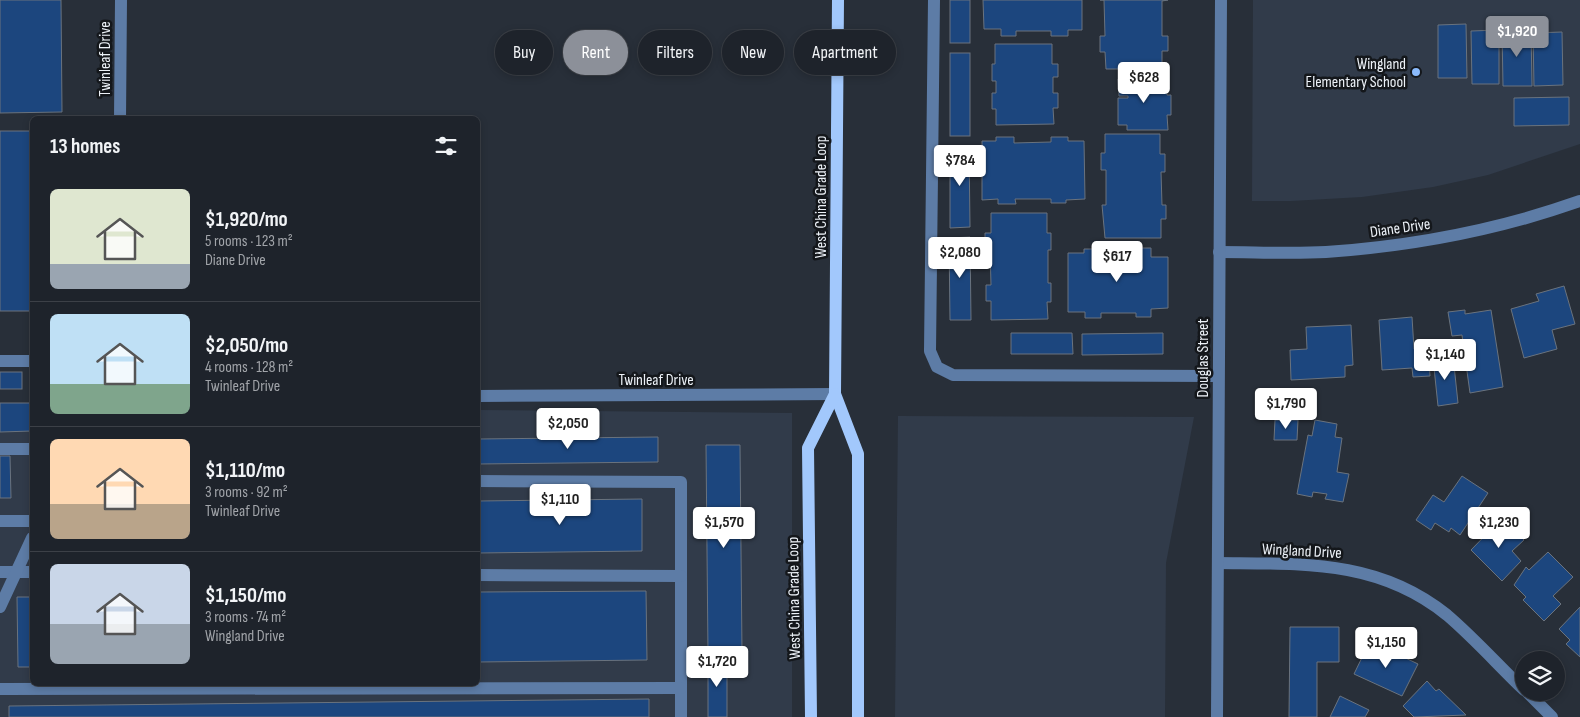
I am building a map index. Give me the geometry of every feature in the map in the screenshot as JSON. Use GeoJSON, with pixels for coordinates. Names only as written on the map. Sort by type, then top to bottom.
{"type":"FeatureCollection","features":[{"type":"Feature","properties":{"kind":"main road","name":"West China Grade Loop"},"geometry":{"type":"LineString","coordinates":[[838,0],[835,394],[858,454],[858,717]]}},
{"type":"Feature","properties":{"kind":"main road","name":"West China Grade Loop"},"geometry":{"type":"LineString","coordinates":[[811,717],[808,448],[835,394]]}},
{"type":"Feature","properties":{"kind":"street","name":"Twinleaf Drive"},"geometry":{"type":"LineString","coordinates":[[120,116],[121,0]]}},
{"type":"Feature","properties":{"kind":"street"},"geometry":{"type":"LineString","coordinates":[[934,0],[930,351],[937,367],[952,375],[1218,376]]}},
{"type":"Feature","properties":{"kind":"street","name":"Douglas Street"},"geometry":{"type":"LineString","coordinates":[[1216,717],[1221,0]]}},
{"type":"Feature","properties":{"kind":"street","name":"Diane Drive"},"geometry":{"type":"LineString","coordinates":[[1219,252],[1325,252],[1399,245],[1473,232],[1545,213],[1580,201]]}},
{"type":"Feature","properties":{"kind":"street"},"geometry":{"type":"LineString","coordinates":[[0,361],[30,362]]}},
{"type":"Feature","properties":{"kind":"street","name":"Twinleaf Drive"},"geometry":{"type":"LineString","coordinates":[[480,396],[835,394]]}},
{"type":"Feature","properties":{"kind":"street"},"geometry":{"type":"LineString","coordinates":[[0,449],[30,449]]}},
{"type":"Feature","properties":{"kind":"street"},"geometry":{"type":"LineString","coordinates":[[480,481],[681,482],[680,717]]}},
{"type":"Feature","properties":{"kind":"street"},"geometry":{"type":"LineString","coordinates":[[0,521],[30,521]]}},
{"type":"Feature","properties":{"kind":"street"},"geometry":{"type":"LineString","coordinates":[[0,607],[30,542]]}},
{"type":"Feature","properties":{"kind":"street","name":"Wingland Drive"},"geometry":{"type":"LineString","coordinates":[[1218,563],[1311,564],[1346,568],[1385,579],[1414,593],[1447,615],[1515,681]]}},
{"type":"Feature","properties":{"kind":"street"},"geometry":{"type":"LineString","coordinates":[[0,572],[30,572]]}},
{"type":"Feature","properties":{"kind":"street"},"geometry":{"type":"LineString","coordinates":[[480,575],[681,576]]}},
{"type":"Feature","properties":{"kind":"street"},"geometry":{"type":"LineString","coordinates":[[0,688],[681,688]]}},
{"type":"Feature","properties":{"kind":"street"},"geometry":{"type":"LineString","coordinates":[[1536,701],[1552,717]]}},
{"type":"Feature","properties":{"kind":"shaded area","name":"Wingland Elementary School"},"geometry":{"type":"Polygon","coordinates":[[[1253,0],[1580,0],[1580,144],[1488,175],[1433,187],[1362,197],[1252,201],[1253,0]]]}},
{"type":"Feature","properties":{"kind":"shaded area"},"geometry":{"type":"Polygon","coordinates":[[[0,405],[30,405],[30,686],[480,686],[480,410],[792,413],[792,717],[0,717],[0,405]]]}},
{"type":"Feature","properties":{"kind":"shaded area"},"geometry":{"type":"Polygon","coordinates":[[[898,416],[1194,417],[1166,563],[1165,717],[895,717],[898,416]]]}},
{"type":"Feature","properties":{"kind":"building"},"geometry":{"type":"Polygon","coordinates":[[[0,0],[61,0],[62,112],[0,113],[0,0]]]}},
{"type":"Feature","properties":{"kind":"building"},"geometry":{"type":"Polygon","coordinates":[[[950,0],[970,0],[970,43],[950,43],[950,0]]]}},
{"type":"Feature","properties":{"kind":"building"},"geometry":{"type":"Polygon","coordinates":[[[983,0],[1082,0],[1082,30],[1068,30],[1068,36],[1051,36],[1051,31],[1016,31],[1016,36],[1001,36],[1001,29],[984,29],[983,0]]]}},
{"type":"Feature","properties":{"kind":"building"},"geometry":{"type":"Polygon","coordinates":[[[1104,0],[1168,0],[1162,1],[1162,36],[1168,36],[1168,51],[1162,51],[1162,69],[1106,69],[1105,52],[1100,52],[1100,36],[1105,36],[1104,0]]]}},
{"type":"Feature","properties":{"kind":"building"},"geometry":{"type":"Polygon","coordinates":[[[1466,24],[1467,78],[1438,78],[1438,25],[1466,24]]]}},
{"type":"Feature","properties":{"kind":"building"},"geometry":{"type":"Polygon","coordinates":[[[1499,30],[1499,84],[1472,84],[1471,31],[1499,30]]]}},
{"type":"Feature","properties":{"kind":"building"},"geometry":{"type":"Polygon","coordinates":[[[1502,31],[1531,31],[1532,86],[1503,86],[1502,31]]]}},
{"type":"Feature","properties":{"kind":"building"},"geometry":{"type":"Polygon","coordinates":[[[1562,32],[1563,85],[1534,86],[1533,33],[1562,32]]]}},
{"type":"Feature","properties":{"kind":"building"},"geometry":{"type":"Polygon","coordinates":[[[995,44],[1052,44],[1052,64],[1058,64],[1058,77],[1053,77],[1053,93],[1058,93],[1058,108],[1053,108],[1054,124],[996,125],[996,109],[992,109],[992,93],[996,93],[996,81],[992,81],[992,64],[995,64],[995,44]]]}},
{"type":"Feature","properties":{"kind":"building"},"geometry":{"type":"Polygon","coordinates":[[[950,53],[970,53],[970,136],[950,136],[950,53]]]}},
{"type":"Feature","properties":{"kind":"building"},"geometry":{"type":"Polygon","coordinates":[[[1154,78],[1154,82],[1167,82],[1167,95],[1171,95],[1171,115],[1167,115],[1168,130],[1127,130],[1127,125],[1118,125],[1118,98],[1128,98],[1128,96],[1119,96],[1118,79],[1154,78]]]}},
{"type":"Feature","properties":{"kind":"building"},"geometry":{"type":"Polygon","coordinates":[[[1569,97],[1569,125],[1514,126],[1514,98],[1569,97]]]}},
{"type":"Feature","properties":{"kind":"building"},"geometry":{"type":"Polygon","coordinates":[[[0,131],[30,131],[30,311],[0,311],[0,131]]]}},
{"type":"Feature","properties":{"kind":"building"},"geometry":{"type":"Polygon","coordinates":[[[1105,134],[1160,134],[1160,154],[1165,154],[1165,172],[1161,172],[1162,205],[1166,205],[1166,219],[1161,219],[1161,238],[1105,238],[1102,205],[1106,205],[1106,170],[1101,170],[1101,153],[1105,153],[1105,134]]]}},
{"type":"Feature","properties":{"kind":"building"},"geometry":{"type":"Polygon","coordinates":[[[996,137],[1014,137],[1014,143],[1051,142],[1051,137],[1068,137],[1068,141],[1084,141],[1085,199],[1066,200],[1066,203],[1051,203],[1051,199],[1015,199],[1016,204],[998,204],[998,199],[982,200],[982,141],[996,141],[996,137]]]}},
{"type":"Feature","properties":{"kind":"building"},"geometry":{"type":"Polygon","coordinates":[[[950,146],[969,146],[970,227],[950,228],[950,146]]]}},
{"type":"Feature","properties":{"kind":"building"},"geometry":{"type":"Polygon","coordinates":[[[991,213],[1047,213],[1047,233],[1051,233],[1051,250],[1048,250],[1048,283],[1051,283],[1051,302],[1047,302],[1048,319],[991,320],[991,301],[986,301],[986,285],[991,285],[990,248],[985,248],[985,233],[991,233],[991,213]]]}},
{"type":"Feature","properties":{"kind":"building"},"geometry":{"type":"Polygon","coordinates":[[[970,237],[971,320],[950,320],[949,238],[970,237]]]}},
{"type":"Feature","properties":{"kind":"building"},"geometry":{"type":"Polygon","coordinates":[[[1136,248],[1151,248],[1151,257],[1168,257],[1168,308],[1151,309],[1151,317],[1136,317],[1136,313],[1101,313],[1101,318],[1085,318],[1085,312],[1068,312],[1068,253],[1084,253],[1084,249],[1101,249],[1101,255],[1136,254],[1136,248]]]}},
{"type":"Feature","properties":{"kind":"building"},"geometry":{"type":"Polygon","coordinates":[[[1564,286],[1575,324],[1552,330],[1557,349],[1524,358],[1511,309],[1539,301],[1536,294],[1564,286]]]}},
{"type":"Feature","properties":{"kind":"building"},"geometry":{"type":"Polygon","coordinates":[[[1465,310],[1465,314],[1491,310],[1503,387],[1470,393],[1462,335],[1452,336],[1448,312],[1465,310]]]}},
{"type":"Feature","properties":{"kind":"building"},"geometry":{"type":"Polygon","coordinates":[[[1412,317],[1414,349],[1428,348],[1430,376],[1413,377],[1412,368],[1382,370],[1379,320],[1412,317]]]}},
{"type":"Feature","properties":{"kind":"building"},"geometry":{"type":"Polygon","coordinates":[[[1351,325],[1353,365],[1345,366],[1345,377],[1291,380],[1290,350],[1307,349],[1306,327],[1351,325]]]}},
{"type":"Feature","properties":{"kind":"building"},"geometry":{"type":"Polygon","coordinates":[[[1011,333],[1072,333],[1073,354],[1011,354],[1011,333]]]}},
{"type":"Feature","properties":{"kind":"building"},"geometry":{"type":"Polygon","coordinates":[[[1163,333],[1163,354],[1082,355],[1082,334],[1163,333]]]}},
{"type":"Feature","properties":{"kind":"building"},"geometry":{"type":"Polygon","coordinates":[[[1453,356],[1458,403],[1438,406],[1433,358],[1453,356]]]}},
{"type":"Feature","properties":{"kind":"building"},"geometry":{"type":"Polygon","coordinates":[[[0,372],[22,372],[22,389],[0,389],[0,372]]]}},
{"type":"Feature","properties":{"kind":"building"},"geometry":{"type":"Polygon","coordinates":[[[0,403],[30,403],[30,431],[0,432],[0,403]]]}},
{"type":"Feature","properties":{"kind":"building"},"geometry":{"type":"Polygon","coordinates":[[[1275,420],[1298,420],[1297,440],[1274,440],[1275,420]]]}},
{"type":"Feature","properties":{"kind":"building"},"geometry":{"type":"Polygon","coordinates":[[[1315,420],[1337,424],[1335,437],[1342,438],[1337,472],[1349,474],[1343,502],[1325,499],[1327,494],[1313,492],[1312,497],[1297,494],[1308,435],[1312,436],[1315,420]]]}},
{"type":"Feature","properties":{"kind":"building"},"geometry":{"type":"Polygon","coordinates":[[[658,437],[658,462],[480,464],[480,439],[658,437]]]}},
{"type":"Feature","properties":{"kind":"building"},"geometry":{"type":"Polygon","coordinates":[[[706,445],[740,445],[742,653],[708,654],[706,445]]]}},
{"type":"Feature","properties":{"kind":"building"},"geometry":{"type":"Polygon","coordinates":[[[0,456],[10,456],[11,498],[0,498],[0,456]]]}},
{"type":"Feature","properties":{"kind":"building"},"geometry":{"type":"Polygon","coordinates":[[[1462,476],[1488,493],[1460,535],[1451,528],[1449,532],[1435,523],[1431,530],[1416,520],[1433,495],[1444,502],[1462,476]]]}},
{"type":"Feature","properties":{"kind":"building"},"geometry":{"type":"Polygon","coordinates":[[[642,499],[642,551],[480,553],[480,501],[642,499]]]}},
{"type":"Feature","properties":{"kind":"building"},"geometry":{"type":"Polygon","coordinates":[[[1502,518],[1524,540],[1512,551],[1521,561],[1502,581],[1471,550],[1502,518]]]}},
{"type":"Feature","properties":{"kind":"building"},"geometry":{"type":"Polygon","coordinates":[[[1548,552],[1573,577],[1553,596],[1561,604],[1544,621],[1523,600],[1526,597],[1514,585],[1526,567],[1529,570],[1548,552]]]}},
{"type":"Feature","properties":{"kind":"building"},"geometry":{"type":"Polygon","coordinates":[[[646,591],[647,660],[480,662],[480,592],[646,591]]]}},
{"type":"Feature","properties":{"kind":"building"},"geometry":{"type":"Polygon","coordinates":[[[17,597],[30,597],[30,667],[18,667],[17,597]]]}},
{"type":"Feature","properties":{"kind":"building"},"geometry":{"type":"Polygon","coordinates":[[[1580,607],[1580,657],[1566,644],[1570,640],[1559,629],[1580,607]]]}},
{"type":"Feature","properties":{"kind":"building"},"geometry":{"type":"Polygon","coordinates":[[[1290,627],[1339,627],[1339,662],[1317,662],[1317,717],[1289,717],[1290,627]]]}},
{"type":"Feature","properties":{"kind":"building"},"geometry":{"type":"Polygon","coordinates":[[[1370,641],[1418,664],[1402,696],[1354,674],[1370,641]]]}},
{"type":"Feature","properties":{"kind":"building"},"geometry":{"type":"Polygon","coordinates":[[[708,659],[727,659],[727,717],[708,717],[708,659]]]}},
{"type":"Feature","properties":{"kind":"building"},"geometry":{"type":"Polygon","coordinates":[[[1427,681],[1436,691],[1439,689],[1466,715],[1414,717],[1403,706],[1427,681]]]}},
{"type":"Feature","properties":{"kind":"building"},"geometry":{"type":"Polygon","coordinates":[[[1340,696],[1369,710],[1365,717],[1330,717],[1340,696]]]}},
{"type":"Feature","properties":{"kind":"building"},"geometry":{"type":"Polygon","coordinates":[[[649,699],[649,717],[9,717],[9,706],[649,699]]]}},
{"type":"Feature","properties":{"kind":"place","name":"Wingland Elementary School"},"geometry":{"type":"Point","coordinates":[1416,72]}}]}
